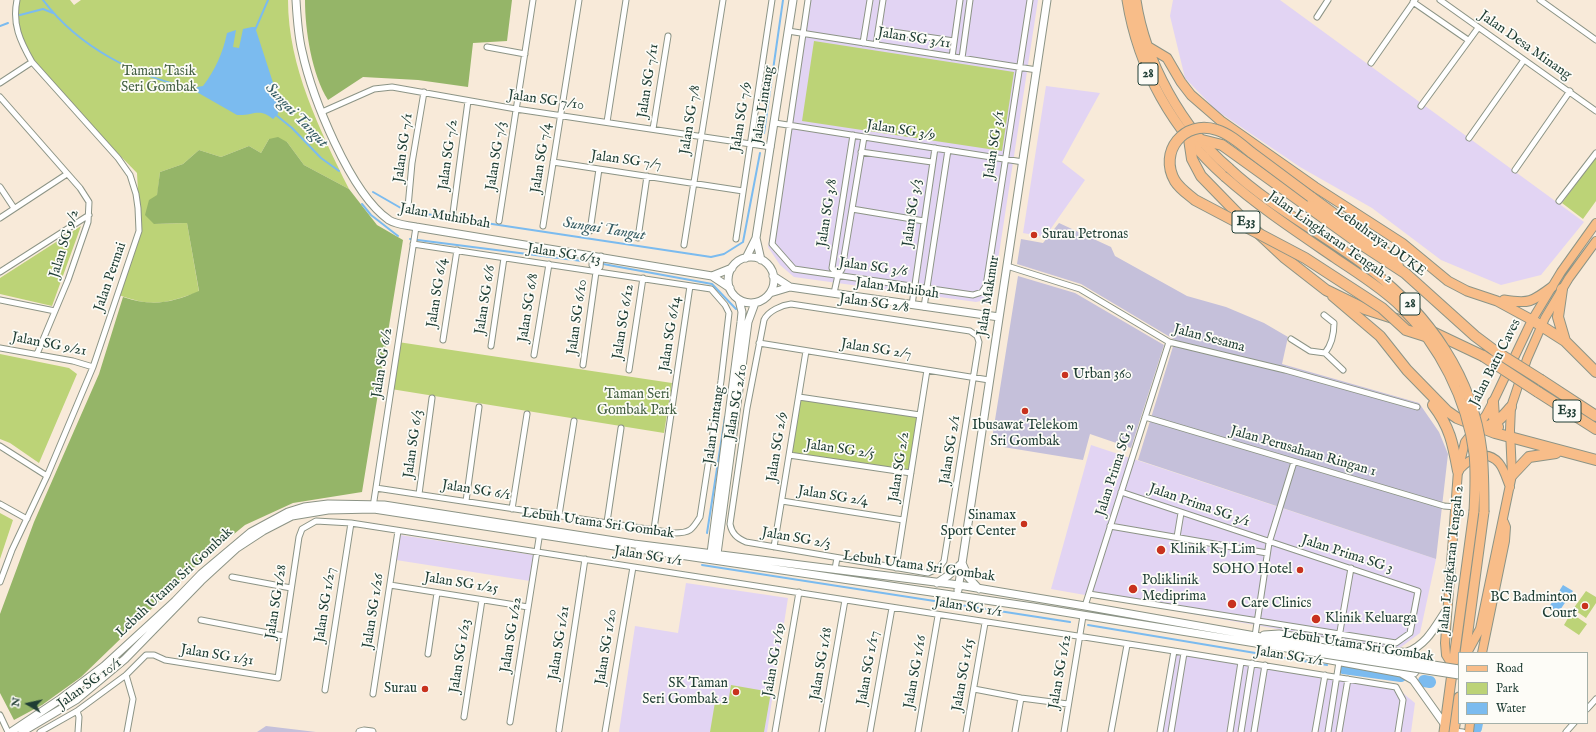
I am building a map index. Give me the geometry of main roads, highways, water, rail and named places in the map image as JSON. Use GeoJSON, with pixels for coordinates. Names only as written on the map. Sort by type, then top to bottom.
{"type":"FeatureCollection","features":[{"type":"Feature","properties":{"kind":"highway","name":"Jalan Lingkaran Tengah 2"},"geometry":{"type":"LineString","coordinates":[[1127,0],[1131,24],[1144,66],[1169,113],[1213,167],[1274,216],[1366,278],[1400,306],[1425,336],[1446,367],[1466,418],[1474,455],[1474,511],[1459,652]]}},
{"type":"Feature","properties":{"kind":"highway","name":"Jalan Lingkaran Tengah 2"},"geometry":{"type":"LineString","coordinates":[[1136,0],[1147,46],[1172,97],[1202,140],[1247,184],[1282,210],[1371,270],[1407,300],[1434,332],[1453,362],[1475,415],[1482,452],[1484,512],[1466,652]]}},
{"type":"Feature","properties":{"kind":"highway"},"geometry":{"type":"LineString","coordinates":[[1147,46],[1167,58],[1181,82],[1191,95],[1221,121],[1315,187],[1402,243],[1448,281],[1467,291],[1496,301],[1542,325],[1565,341],[1596,372]]}},
{"type":"Feature","properties":{"kind":"highway"},"geometry":{"type":"LineString","coordinates":[[1405,273],[1387,253],[1234,139],[1218,130],[1201,128],[1191,130],[1184,133],[1172,147],[1169,157],[1172,174],[1182,190],[1195,200],[1305,258],[1382,308],[1406,330],[1425,336]]}},
{"type":"Feature","properties":{"kind":"highway","name":"E33"},"geometry":{"type":"LineString","coordinates":[[1189,139],[1192,159],[1201,176],[1273,247],[1326,290],[1365,309],[1424,328],[1482,356],[1596,429]]}},
{"type":"Feature","properties":{"kind":"highway","name":"Lebuhraya DUKE"},"geometry":{"type":"LineString","coordinates":[[1202,140],[1222,145],[1350,237],[1405,273],[1475,336],[1495,351],[1596,416]]}},
{"type":"Feature","properties":{"kind":"highway"},"geometry":{"type":"LineString","coordinates":[[1496,301],[1524,303],[1557,288],[1558,317],[1565,341]]}},
{"type":"Feature","properties":{"kind":"highway"},"geometry":{"type":"LineString","coordinates":[[1326,290],[1380,336],[1445,422],[1451,435],[1458,471]]}},
{"type":"Feature","properties":{"kind":"highway"},"geometry":{"type":"LineString","coordinates":[[1407,370],[1447,411],[1457,418],[1510,437],[1596,460]]}},
{"type":"Feature","properties":{"kind":"highway"},"geometry":{"type":"LineString","coordinates":[[1493,402],[1494,418],[1496,423],[1503,432],[1510,437]]}},
{"type":"Feature","properties":{"kind":"highway"},"geometry":{"type":"LineString","coordinates":[[1476,426],[1490,426],[1496,423],[1511,407]]}},
{"type":"Feature","properties":{"kind":"highway"},"geometry":{"type":"LineString","coordinates":[[1512,475],[1529,457],[1566,452]]}},
{"type":"Feature","properties":{"kind":"highway","name":"Jalan Lingkaran Tengah 2"},"geometry":{"type":"LineString","coordinates":[[1444,729],[1457,671]]}},
{"type":"Feature","properties":{"kind":"highway"},"geometry":{"type":"LineString","coordinates":[[1457,732],[1458,715]]}},
{"type":"Feature","properties":{"kind":"main road","name":"Jalan Batu Caves"},"geometry":{"type":"LineString","coordinates":[[1502,520],[1512,475],[1510,437],[1511,407],[1527,359],[1557,288],[1596,223]]}},
{"type":"Feature","properties":{"kind":"main road","name":"Jalan Batu Caves"},"geometry":{"type":"LineString","coordinates":[[1457,671],[1446,655],[1444,644],[1458,471],[1465,442],[1493,402],[1532,320],[1596,241]]}},
{"type":"Feature","properties":{"kind":"main road"},"geometry":{"type":"LineString","coordinates":[[1458,471],[1469,459],[1476,456],[1494,459],[1500,464],[1510,487]]}},
{"type":"Feature","properties":{"kind":"main road"},"geometry":{"type":"LineString","coordinates":[[1467,652],[1480,629],[1502,520]]}},
{"type":"Feature","properties":{"kind":"main road"},"geometry":{"type":"LineString","coordinates":[[1482,652],[1505,541],[1506,527],[1502,520]]}},
{"type":"Feature","properties":{"kind":"water"},"geometry":{"type":"Polygon","coordinates":[[[255,27],[277,95],[279,106],[278,114],[273,119],[264,113],[237,115],[195,91],[197,87],[203,86],[215,67],[221,54],[227,33],[236,30],[233,47],[239,48],[243,29],[255,27]]]}},
{"type":"Feature","properties":{"kind":"water"},"geometry":{"type":"Polygon","coordinates":[[[1563,585],[1573,591],[1558,613],[1549,607],[1563,585]]]}},
{"type":"Feature","properties":{"kind":"waterway"},"geometry":{"type":"LineString","coordinates":[[43,0],[57,17],[74,32],[111,58],[152,77],[195,89]]}},
{"type":"Feature","properties":{"kind":"waterway","name":"Sungai Tangut"},"geometry":{"type":"LineString","coordinates":[[255,30],[268,0]]}},
{"type":"Feature","properties":{"kind":"waterway","name":"Sungai Tangut"},"geometry":{"type":"LineString","coordinates":[[764,133],[783,0]]}},
{"type":"Feature","properties":{"kind":"waterway"},"geometry":{"type":"LineString","coordinates":[[20,15],[43,9],[53,13]]}},
{"type":"Feature","properties":{"kind":"waterway"},"geometry":{"type":"LineString","coordinates":[[0,26],[8,23]]}},
{"type":"Feature","properties":{"kind":"waterway","name":"Sungai Tangut"},"geometry":{"type":"LineString","coordinates":[[276,115],[292,128],[321,158],[339,171]]}},
{"type":"Feature","properties":{"kind":"waterway","name":"Sungai Tangut"},"geometry":{"type":"LineString","coordinates":[[373,192],[406,211],[711,257],[724,254],[743,242],[760,153]]}},
{"type":"Feature","properties":{"kind":"waterway"},"geometry":{"type":"LineString","coordinates":[[362,204],[371,215],[398,236]]}},
{"type":"Feature","properties":{"kind":"waterway"},"geometry":{"type":"LineString","coordinates":[[410,239],[582,261]]}},
{"type":"Feature","properties":{"kind":"waterway"},"geometry":{"type":"LineString","coordinates":[[603,264],[712,284],[736,309]]}},
{"type":"Feature","properties":{"kind":"waterway"},"geometry":{"type":"LineString","coordinates":[[707,533],[725,417]]}},
{"type":"Feature","properties":{"kind":"waterway"},"geometry":{"type":"LineString","coordinates":[[702,565],[1070,622]]}},
{"type":"Feature","properties":{"kind":"waterway"},"geometry":{"type":"LineString","coordinates":[[1088,625],[1327,665]]}},
{"type":"Feature","properties":{"kind":"waterway"},"geometry":{"type":"LineString","coordinates":[[1343,668],[1401,676]]}},
{"type":"Feature","properties":{"kind":"waterway"},"geometry":{"type":"LineString","coordinates":[[1424,681],[1430,682]]}},
{"type":"Feature","properties":{"kind":"waterway"},"geometry":{"type":"LineString","coordinates":[[1476,728],[1477,724]]}},
{"type":"Feature","properties":{"kind":"place","name":"Surau Petronas"},"geometry":{"type":"Point","coordinates":[1034,235]}},
{"type":"Feature","properties":{"kind":"place","name":"Urban 360"},"geometry":{"type":"Point","coordinates":[1065,375]}},
{"type":"Feature","properties":{"kind":"place","name":"Ibusawat Telekom Sri Gombak"},"geometry":{"type":"Point","coordinates":[1025,411]}},
{"type":"Feature","properties":{"kind":"place","name":"Sinamax Sport Center"},"geometry":{"type":"Point","coordinates":[1024,524]}},
{"type":"Feature","properties":{"kind":"place","name":"Klinik K.J Lim"},"geometry":{"type":"Point","coordinates":[1161,550]}},
{"type":"Feature","properties":{"kind":"place","name":"SOHO Hotel"},"geometry":{"type":"Point","coordinates":[1300,570]}},
{"type":"Feature","properties":{"kind":"place","name":"Poliklinik Mediprima"},"geometry":{"type":"Point","coordinates":[1133,589]}},
{"type":"Feature","properties":{"kind":"place","name":"Care Clinics"},"geometry":{"type":"Point","coordinates":[1232,604]}},
{"type":"Feature","properties":{"kind":"place","name":"BC Badminton Court"},"geometry":{"type":"Point","coordinates":[1585,606]}},
{"type":"Feature","properties":{"kind":"place","name":"Klinik Keluarga"},"geometry":{"type":"Point","coordinates":[1316,619]}},
{"type":"Feature","properties":{"kind":"place","name":"Surau"},"geometry":{"type":"Point","coordinates":[425,689]}},
{"type":"Feature","properties":{"kind":"place","name":"SK Taman Seri Gombak 2"},"geometry":{"type":"Point","coordinates":[736,692]}},
{"type":"Feature","properties":{"kind":"park label","name":"Taman Tasik Seri Gombak"},"geometry":{"type":"Point","coordinates":[159,80]}},
{"type":"Feature","properties":{"kind":"park label","name":"Taman Seri Gombak Park"},"geometry":{"type":"Point","coordinates":[637,404]}}]}
